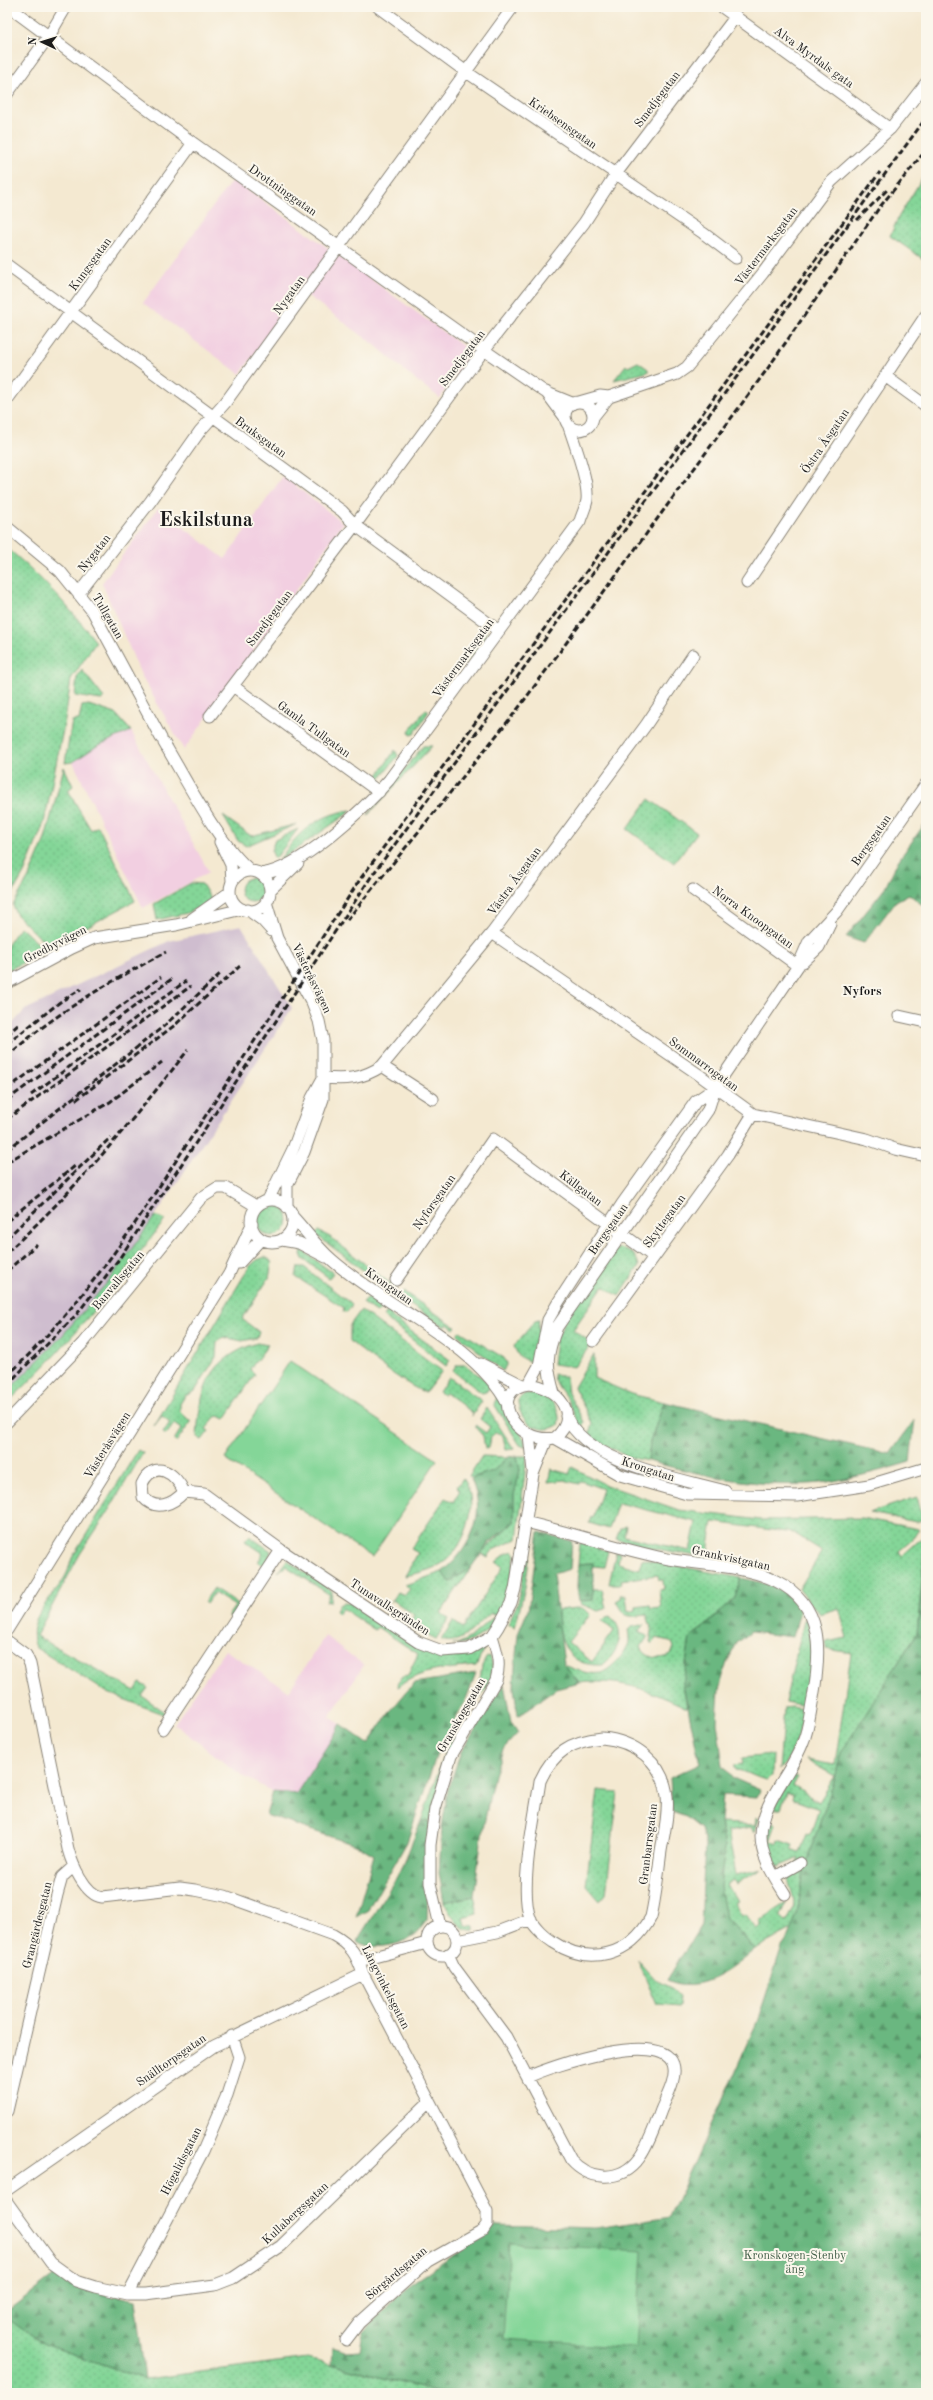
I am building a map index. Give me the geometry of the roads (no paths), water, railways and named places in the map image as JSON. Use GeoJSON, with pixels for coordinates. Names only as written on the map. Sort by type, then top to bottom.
{"type":"FeatureCollection","features":[{"type":"Feature","properties":{"kind":"street","name":"Drottninggatan"},"geometry":{"type":"LineString","coordinates":[[9,7],[193,143],[340,246],[484,350],[545,392],[576,402]]}},
{"type":"Feature","properties":{"kind":"street"},"geometry":{"type":"LineString","coordinates":[[7,94],[49,36],[66,7]]}},
{"type":"Feature","properties":{"kind":"street","name":"Kriebsensgatan"},"geometry":{"type":"LineString","coordinates":[[378,7],[465,71],[615,175],[703,233],[736,258]]}},
{"type":"Feature","properties":{"kind":"street","name":"Nygatan"},"geometry":{"type":"LineString","coordinates":[[79,592],[150,502],[200,431],[225,403],[513,7]]}},
{"type":"Feature","properties":{"kind":"street","name":"Alva Myrdals gata"},"geometry":{"type":"LineString","coordinates":[[722,7],[890,129]]}},
{"type":"Feature","properties":{"kind":"street","name":"Smedjegatan"},"geometry":{"type":"LineString","coordinates":[[210,716],[355,525],[484,350],[584,223],[615,175],[736,16]]}},
{"type":"Feature","properties":{"kind":"street","name":"Västermarksgatan"},"geometry":{"type":"LineString","coordinates":[[576,402],[600,396],[609,397],[677,374],[687,367],[763,273],[831,182],[890,129],[926,83]]}},
{"type":"Feature","properties":{"kind":"street","name":"Kungsgatan"},"geometry":{"type":"LineString","coordinates":[[7,400],[193,143]]}},
{"type":"Feature","properties":{"kind":"street","name":"Bruksgatan"},"geometry":{"type":"LineString","coordinates":[[7,264],[342,511],[355,525],[499,631]]}},
{"type":"Feature","properties":{"kind":"street","name":"Östra Åsgatan"},"geometry":{"type":"LineString","coordinates":[[747,583],[926,315]]}},
{"type":"Feature","properties":{"kind":"street"},"geometry":{"type":"LineString","coordinates":[[885,376],[926,406]]}},
{"type":"Feature","properties":{"kind":"street","name":"Drottninggatan"},"geometry":{"type":"LineString","coordinates":[[545,392],[564,416]]}},
{"type":"Feature","properties":{"kind":"street"},"geometry":{"type":"LineString","coordinates":[[593,417],[589,406],[576,402],[566,408],[564,416],[569,426],[577,430],[585,429],[589,426],[593,417],[609,397]]}},
{"type":"Feature","properties":{"kind":"street","name":"Västermarksgatan"},"geometry":{"type":"LineString","coordinates":[[256,872],[275,871],[314,847],[366,807],[379,792],[580,521],[587,500],[580,459],[569,426]]}},
{"type":"Feature","properties":{"kind":"street","name":"Västermarksgatan"},"geometry":{"type":"LineString","coordinates":[[580,459],[585,429]]}},
{"type":"Feature","properties":{"kind":"street","name":"Tullgatan"},"geometry":{"type":"LineString","coordinates":[[7,527],[60,571],[79,592],[94,612],[163,741],[204,809],[239,861],[256,872]]}},
{"type":"Feature","properties":{"kind":"street","name":"Västra Åsgatan"},"geometry":{"type":"LineString","coordinates":[[323,1078],[346,1080],[361,1078],[382,1066],[492,932],[646,725],[694,655]]}},
{"type":"Feature","properties":{"kind":"street","name":"Gamla Tullgatan"},"geometry":{"type":"LineString","coordinates":[[233,686],[379,792]]}},
{"type":"Feature","properties":{"kind":"street","name":"Bergsgatan"},"geometry":{"type":"LineString","coordinates":[[554,1393],[547,1367],[552,1340],[557,1327],[620,1233],[708,1110],[715,1088],[798,966],[819,947],[837,911],[926,784]]}},
{"type":"Feature","properties":{"kind":"street","name":"Tullgatan"},"geometry":{"type":"LineString","coordinates":[[204,809],[231,865],[231,886]]}},
{"type":"Feature","properties":{"kind":"street","name":"Västermarksgatan"},"geometry":{"type":"LineString","coordinates":[[270,890],[314,847]]}},
{"type":"Feature","properties":{"kind":"street"},"geometry":{"type":"LineString","coordinates":[[256,872],[267,880],[270,890],[266,902],[259,908],[245,910],[232,900],[231,886],[239,874],[256,872]]}},
{"type":"Feature","properties":{"kind":"street","name":"Gredbyvägen"},"geometry":{"type":"LineString","coordinates":[[187,922],[231,886]]}},
{"type":"Feature","properties":{"kind":"street","name":"Norra Knoopgatan"},"geometry":{"type":"LineString","coordinates":[[693,890],[798,966]]}},
{"type":"Feature","properties":{"kind":"street","name":"Västeråsvägen"},"geometry":{"type":"LineString","coordinates":[[266,902],[277,938]]}},
{"type":"Feature","properties":{"kind":"street","name":"Gredbyvägen"},"geometry":{"type":"LineString","coordinates":[[7,983],[72,948],[94,938],[187,922],[245,910]]}},
{"type":"Feature","properties":{"kind":"street","name":"Västeråsvägen"},"geometry":{"type":"LineString","coordinates":[[245,910],[262,920],[277,938],[305,988],[319,1021],[323,1040],[323,1098],[315,1124],[287,1185],[290,1212]]}},
{"type":"Feature","properties":{"kind":"street","name":"Sommarrogatan"},"geometry":{"type":"LineString","coordinates":[[492,932],[753,1114],[866,1139],[894,1149],[926,1156]]}},
{"type":"Feature","properties":{"kind":"street"},"geometry":{"type":"LineString","coordinates":[[899,1016],[926,1022]]}},
{"type":"Feature","properties":{"kind":"street"},"geometry":{"type":"LineString","coordinates":[[382,1066],[433,1099]]}},
{"type":"Feature","properties":{"kind":"street","name":"Västeråsvägen"},"geometry":{"type":"LineString","coordinates":[[268,1200],[293,1149],[312,1098],[323,1078]]}},
{"type":"Feature","properties":{"kind":"street","name":"Bergsgatan"},"geometry":{"type":"LineString","coordinates":[[526,1385],[538,1366],[548,1320],[608,1225],[696,1101],[715,1088]]}},
{"type":"Feature","properties":{"kind":"street","name":"Skyttegatan"},"geometry":{"type":"LineString","coordinates":[[593,1342],[728,1155],[753,1114]]}},
{"type":"Feature","properties":{"kind":"street","name":"Källgatan"},"geometry":{"type":"LineString","coordinates":[[493,1139],[608,1225],[654,1257]]}},
{"type":"Feature","properties":{"kind":"street","name":"Nyforsgatan"},"geometry":{"type":"LineString","coordinates":[[396,1280],[493,1139]]}},
{"type":"Feature","properties":{"kind":"street","name":"Banvallsgatan"},"geometry":{"type":"LineString","coordinates":[[7,1422],[83,1343],[201,1198],[217,1188],[226,1188],[256,1206]]}},
{"type":"Feature","properties":{"kind":"street"},"geometry":{"type":"LineString","coordinates":[[268,1200],[280,1202],[290,1212],[290,1230],[282,1240],[268,1241],[261,1239],[253,1230],[253,1212],[256,1206],[268,1200]]}},
{"type":"Feature","properties":{"kind":"street","name":"Krongatan"},"geometry":{"type":"LineString","coordinates":[[290,1212],[332,1260]]}},
{"type":"Feature","properties":{"kind":"street","name":"Västeråsvägen"},"geometry":{"type":"LineString","coordinates":[[7,1630],[229,1274],[252,1224]]}},
{"type":"Feature","properties":{"kind":"street","name":"Västeråsvägen"},"geometry":{"type":"LineString","coordinates":[[229,1274],[261,1239]]}},
{"type":"Feature","properties":{"kind":"street","name":"Krongatan"},"geometry":{"type":"LineString","coordinates":[[282,1240],[299,1244],[332,1260],[472,1359],[526,1385]]}},
{"type":"Feature","properties":{"kind":"street","name":"Krongatan"},"geometry":{"type":"LineString","coordinates":[[472,1359],[496,1385],[508,1405]]}},
{"type":"Feature","properties":{"kind":"street"},"geometry":{"type":"LineString","coordinates":[[526,1385],[543,1387],[554,1393],[564,1406],[566,1424],[562,1432],[551,1438],[529,1436],[515,1424],[508,1405],[508,1398],[512,1392],[526,1385]]}},
{"type":"Feature","properties":{"kind":"street","name":"Krongatan"},"geometry":{"type":"LineString","coordinates":[[566,1416],[570,1425],[580,1437],[610,1454],[645,1469],[741,1495]]}},
{"type":"Feature","properties":{"kind":"street"},"geometry":{"type":"LineString","coordinates":[[492,1636],[511,1602],[533,1474],[529,1436]]}},
{"type":"Feature","properties":{"kind":"street"},"geometry":{"type":"LineString","coordinates":[[533,1474],[551,1438]]}},
{"type":"Feature","properties":{"kind":"street","name":"Krongatan"},"geometry":{"type":"LineString","coordinates":[[551,1438],[620,1475],[640,1482],[688,1494],[797,1496],[836,1492],[869,1485],[926,1468]]}},
{"type":"Feature","properties":{"kind":"street","name":"Tunavallsgränden"},"geometry":{"type":"LineString","coordinates":[[184,1492],[204,1494],[281,1550],[430,1648],[449,1651],[469,1649],[492,1636]]}},
{"type":"Feature","properties":{"kind":"street","name":"Grankvistgatan"},"geometry":{"type":"LineString","coordinates":[[525,1522],[664,1558],[763,1575],[790,1590],[802,1602],[815,1626],[819,1657],[804,1742],[767,1810],[761,1835],[763,1850],[775,1877],[785,1894]]}},
{"type":"Feature","properties":{"kind":"street"},"geometry":{"type":"LineString","coordinates":[[162,1729],[281,1550]]}},
{"type":"Feature","properties":{"kind":"street","name":"Granskogsgatan"},"geometry":{"type":"LineString","coordinates":[[440,1926],[430,1883],[430,1845],[435,1809],[451,1756],[496,1680],[499,1668],[498,1654],[492,1636]]}},
{"type":"Feature","properties":{"kind":"street","name":"Långvinkelsgatan"},"geometry":{"type":"LineString","coordinates":[[7,1641],[26,1656],[35,1682],[68,1849],[73,1866],[96,1897],[109,1897],[180,1888],[211,1893],[334,1935],[353,1949],[363,1974],[487,2211],[488,2220]]}},
{"type":"Feature","properties":{"kind":"street","name":"Granbarrsgatan"},"geometry":{"type":"LineString","coordinates":[[590,1739],[616,1739],[640,1750],[658,1770],[664,1782],[667,1807],[651,1917],[643,1931],[634,1940],[608,1953],[580,1954],[559,1946],[549,1939],[531,1919],[526,1892],[527,1875],[540,1781],[551,1759],[570,1746],[590,1739]]}},
{"type":"Feature","properties":{"kind":"street"},"geometry":{"type":"LineString","coordinates":[[775,1877],[800,1863]]}},
{"type":"Feature","properties":{"kind":"street","name":"Grangärdesgatan"},"geometry":{"type":"LineString","coordinates":[[7,2111],[58,1889],[62,1877],[73,1866]]}},
{"type":"Feature","properties":{"kind":"street"},"geometry":{"type":"LineString","coordinates":[[457,1940],[497,1932],[531,1919]]}},
{"type":"Feature","properties":{"kind":"street"},"geometry":{"type":"LineString","coordinates":[[440,1926],[453,1931],[457,1940],[453,1951],[448,1954],[434,1954],[427,1943],[430,1932],[440,1926]]}},
{"type":"Feature","properties":{"kind":"street"},"geometry":{"type":"LineString","coordinates":[[359,1962],[427,1943]]}},
{"type":"Feature","properties":{"kind":"street"},"geometry":{"type":"LineString","coordinates":[[448,1954],[454,1967],[506,2037],[575,2165],[579,2169],[597,2176],[615,2176],[631,2168],[645,2149],[667,2096],[674,2070],[671,2060],[665,2055],[648,2051],[621,2050],[580,2058],[528,2077]]}},
{"type":"Feature","properties":{"kind":"street","name":"Snälltorpsgatan"},"geometry":{"type":"LineString","coordinates":[[7,2190],[232,2036],[336,1989],[363,1974]]}},
{"type":"Feature","properties":{"kind":"street","name":"Högalidsgatan"},"geometry":{"type":"LineString","coordinates":[[128,2294],[203,2151],[227,2095],[239,2057],[232,2036]]}},
{"type":"Feature","properties":{"kind":"street","name":"Kullabergsgatan"},"geometry":{"type":"LineString","coordinates":[[128,2294],[146,2294],[215,2284],[233,2278],[281,2246],[429,2102]]}},
{"type":"Feature","properties":{"kind":"street"},"geometry":{"type":"LineString","coordinates":[[7,2202],[51,2263],[64,2274],[76,2281],[95,2288],[128,2294]]}},
{"type":"Feature","properties":{"kind":"street","name":"Sörgårdsgatan"},"geometry":{"type":"LineString","coordinates":[[346,2340],[358,2323],[428,2261],[483,2230],[488,2220]]}},
{"type":"Feature","properties":{"kind":"railway"},"geometry":{"type":"LineString","coordinates":[[7,1385],[77,1314],[119,1259],[371,877],[926,118]]}},
{"type":"Feature","properties":{"kind":"railway"},"geometry":{"type":"LineString","coordinates":[[347,920],[517,710],[768,368],[879,208],[922,155]]}},
{"type":"Feature","properties":{"kind":"railway"},"geometry":{"type":"LineString","coordinates":[[7,1376],[60,1321],[93,1281],[123,1240],[361,878],[880,172]]}},
{"type":"Feature","properties":{"kind":"railway"},"geometry":{"type":"LineString","coordinates":[[857,220],[888,189]]}},
{"type":"Feature","properties":{"kind":"railway"},"geometry":{"type":"LineString","coordinates":[[7,1057],[63,1012],[103,987],[166,952]]}},
{"type":"Feature","properties":{"kind":"railway"},"geometry":{"type":"LineString","coordinates":[[76,1100],[175,1025],[240,966]]}},
{"type":"Feature","properties":{"kind":"railway"},"geometry":{"type":"LineString","coordinates":[[7,1150],[164,1026],[221,973]]}},
{"type":"Feature","properties":{"kind":"railway"},"geometry":{"type":"LineString","coordinates":[[7,1089],[161,977]]}},
{"type":"Feature","properties":{"kind":"railway"},"geometry":{"type":"LineString","coordinates":[[7,1100],[173,978]]}},
{"type":"Feature","properties":{"kind":"railway"},"geometry":{"type":"LineString","coordinates":[[31,1095],[186,981]]}},
{"type":"Feature","properties":{"kind":"railway"},"geometry":{"type":"LineString","coordinates":[[7,1119],[191,986]]}},
{"type":"Feature","properties":{"kind":"railway"},"geometry":{"type":"LineString","coordinates":[[7,1044],[60,1002],[81,989]]}},
{"type":"Feature","properties":{"kind":"railway"},"geometry":{"type":"LineString","coordinates":[[7,1035],[20,1023]]}},
{"type":"Feature","properties":{"kind":"railway"},"geometry":{"type":"LineString","coordinates":[[7,1252],[56,1205],[102,1155],[188,1050]]}},
{"type":"Feature","properties":{"kind":"railway"},"geometry":{"type":"LineString","coordinates":[[7,1162],[110,1102],[162,1062]]}},
{"type":"Feature","properties":{"kind":"railway"},"geometry":{"type":"LineString","coordinates":[[7,1238],[111,1137]]}},
{"type":"Feature","properties":{"kind":"railway"},"geometry":{"type":"LineString","coordinates":[[7,1221],[75,1166]]}},
{"type":"Feature","properties":{"kind":"railway"},"geometry":{"type":"LineString","coordinates":[[7,1271],[37,1244]]}},
{"type":"Feature","properties":{"kind":"district","name":"Eskilstuna"},"geometry":{"type":"Point","coordinates":[206,519]}},
{"type":"Feature","properties":{"kind":"district","name":"Nyfors"},"geometry":{"type":"Point","coordinates":[862,990]}},
{"type":"Feature","properties":{"kind":"park label","name":"Kronskogen-Stenby äng"},"geometry":{"type":"Point","coordinates":[795,2262]}}]}
